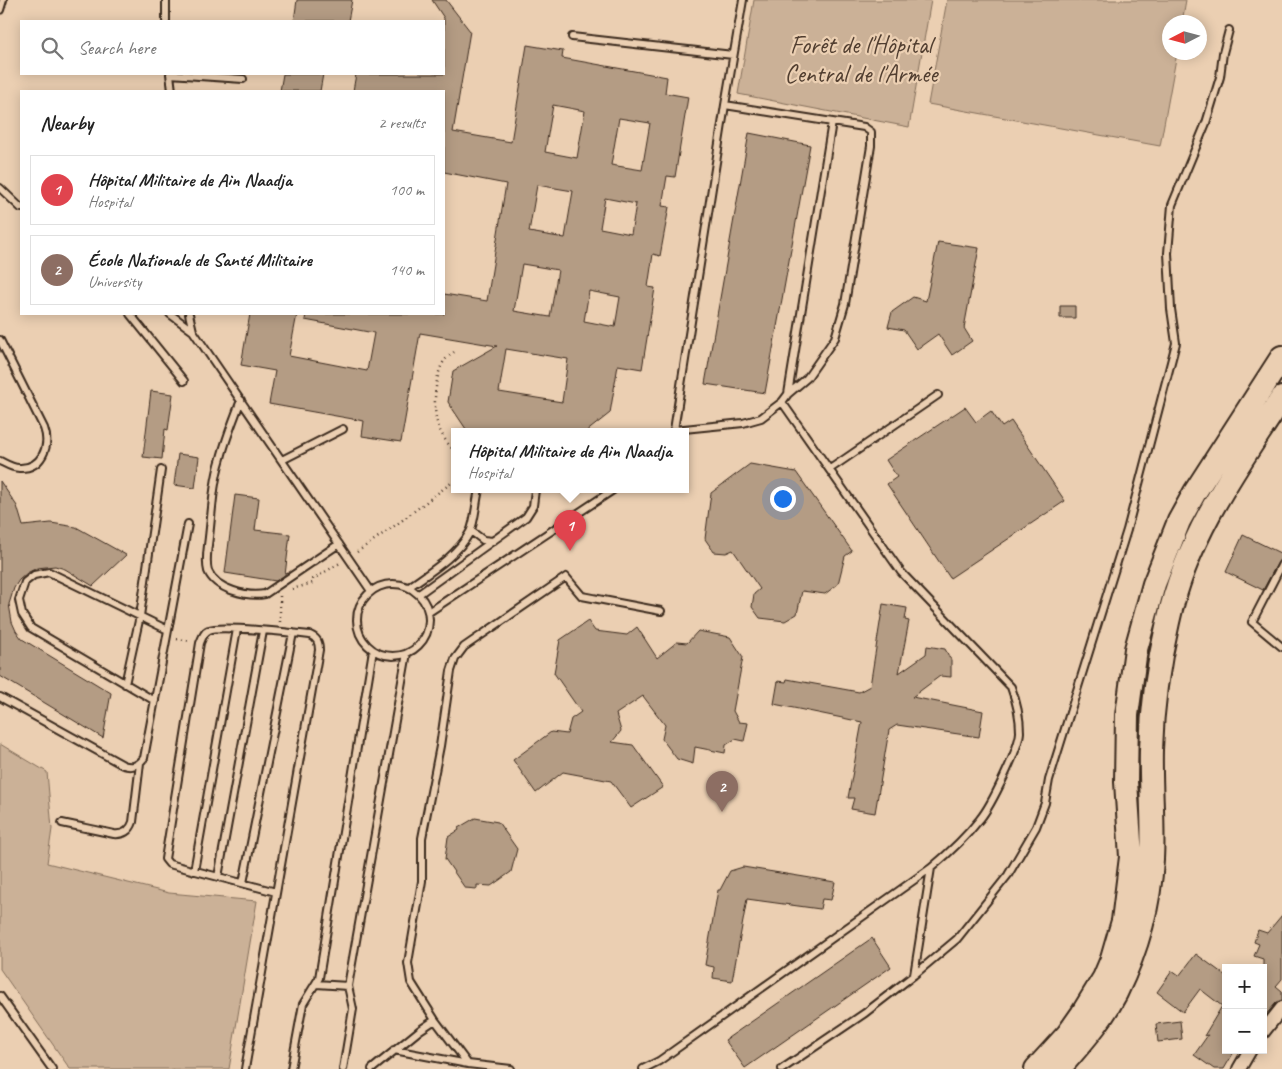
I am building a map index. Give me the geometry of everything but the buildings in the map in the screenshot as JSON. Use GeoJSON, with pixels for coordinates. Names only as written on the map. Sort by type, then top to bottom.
{"type":"FeatureCollection","features":[{"type":"Feature","properties":{"kind":"highway"},"geometry":{"type":"LineString","coordinates":[[1036,1069],[1068,1034],[1104,978],[1112,959],[1123,920],[1131,857],[1126,782],[1127,715],[1136,649],[1154,584],[1172,537],[1195,492],[1282,358]]}},
{"type":"Feature","properties":{"kind":"highway"},"geometry":{"type":"LineString","coordinates":[[1059,1069],[1094,1027],[1116,994],[1133,950],[1146,905],[1152,859],[1152,717],[1161,654],[1175,591],[1186,561],[1214,503],[1282,398]]}},
{"type":"Feature","properties":{"kind":"street"},"geometry":{"type":"LineString","coordinates":[[1267,1027],[1282,1008]]}},
{"type":"Feature","properties":{"kind":"street"},"geometry":{"type":"LineString","coordinates":[[1238,1069],[1247,1054]]}},
{"type":"Feature","properties":{"kind":"lane"},"geometry":{"type":"LineString","coordinates":[[0,10],[3,0]]}},
{"type":"Feature","properties":{"kind":"lane"},"geometry":{"type":"LineString","coordinates":[[166,0],[166,20]]}},
{"type":"Feature","properties":{"kind":"lane"},"geometry":{"type":"LineString","coordinates":[[674,428],[743,0]]}},
{"type":"Feature","properties":{"kind":"lane"},"geometry":{"type":"LineString","coordinates":[[782,1069],[865,1013],[957,939],[1008,875],[1036,827],[1045,803],[1049,780],[1127,530],[1176,343],[1171,309],[1168,253],[1172,205],[1206,123],[1220,77],[1223,53],[1229,30]]}},
{"type":"Feature","properties":{"kind":"lane"},"geometry":{"type":"LineString","coordinates":[[572,37],[733,55]]}},
{"type":"Feature","properties":{"kind":"lane"},"geometry":{"type":"LineString","coordinates":[[170,75],[172,90]]}},
{"type":"Feature","properties":{"kind":"lane"},"geometry":{"type":"LineString","coordinates":[[185,75],[243,79]]}},
{"type":"Feature","properties":{"kind":"lane"},"geometry":{"type":"LineString","coordinates":[[689,429],[743,423],[761,418],[782,402],[788,394],[807,378],[835,338],[845,304],[871,146],[871,132],[864,127],[725,104]]}},
{"type":"Feature","properties":{"kind":"lane"},"geometry":{"type":"LineString","coordinates":[[788,394],[832,122]]}},
{"type":"Feature","properties":{"kind":"lane"},"geometry":{"type":"LineString","coordinates":[[0,188],[20,207]]}},
{"type":"Feature","properties":{"kind":"lane"},"geometry":{"type":"LineString","coordinates":[[131,315],[184,381]]}},
{"type":"Feature","properties":{"kind":"lane"},"geometry":{"type":"LineString","coordinates":[[171,315],[193,331],[371,591]]}},
{"type":"Feature","properties":{"kind":"lane"},"geometry":{"type":"LineString","coordinates":[[189,315],[193,331]]}},
{"type":"Feature","properties":{"kind":"lane"},"geometry":{"type":"LineString","coordinates":[[0,340],[44,428],[47,441],[41,458],[31,466],[12,468],[0,461]]}},
{"type":"Feature","properties":{"kind":"lane"},"geometry":{"type":"LineString","coordinates":[[830,469],[938,395]]}},
{"type":"Feature","properties":{"kind":"lane"},"geometry":{"type":"LineString","coordinates":[[241,400],[220,459],[207,561],[209,572],[218,583],[233,591],[258,595],[265,594],[339,544]]}},
{"type":"Feature","properties":{"kind":"lane"},"geometry":{"type":"LineString","coordinates":[[643,1069],[659,1061],[931,868],[982,818],[1011,763],[1020,734],[1018,708],[1011,688],[901,572],[782,402]]}},
{"type":"Feature","properties":{"kind":"lane"},"geometry":{"type":"LineString","coordinates":[[282,460],[343,429]]}},
{"type":"Feature","properties":{"kind":"lane"},"geometry":{"type":"LineString","coordinates":[[125,684],[140,616],[161,470]]}},
{"type":"Feature","properties":{"kind":"lane"},"geometry":{"type":"LineString","coordinates":[[409,587],[445,560],[461,545],[471,531],[478,493]]}},
{"type":"Feature","properties":{"kind":"lane"},"geometry":{"type":"LineString","coordinates":[[419,594],[526,518],[533,506],[535,493]]}},
{"type":"Feature","properties":{"kind":"lane"},"geometry":{"type":"LineString","coordinates":[[429,612],[608,493]]}},
{"type":"Feature","properties":{"kind":"lane"},"geometry":{"type":"LineString","coordinates":[[0,697],[123,765],[135,766],[140,763],[144,758],[188,524]]}},
{"type":"Feature","properties":{"kind":"lane"},"geometry":{"type":"LineString","coordinates":[[471,531],[483,540],[493,541]]}},
{"type":"Feature","properties":{"kind":"lane"},"geometry":{"type":"LineString","coordinates":[[1282,564],[1252,622],[1282,647]]}},
{"type":"Feature","properties":{"kind":"lane"},"geometry":{"type":"LineString","coordinates":[[155,701],[31,628],[22,614],[19,600],[25,582],[34,575],[49,572],[168,630]]}},
{"type":"Feature","properties":{"kind":"lane"},"geometry":{"type":"LineString","coordinates":[[468,1064],[435,1020],[411,982],[408,963],[422,880],[422,838],[440,746],[451,671],[455,659],[464,647],[566,576],[582,596],[661,612]]}},
{"type":"Feature","properties":{"kind":"lane"},"geometry":{"type":"LineString","coordinates":[[384,584],[409,587],[419,594],[429,612],[428,629],[423,640],[406,654],[393,656],[381,654],[373,650],[364,641],[358,629],[359,607],[371,591],[384,584]]}},
{"type":"Feature","properties":{"kind":"lane"},"geometry":{"type":"LineString","coordinates":[[245,1069],[319,650],[318,642],[314,637],[292,633],[210,629],[204,634],[200,642],[164,856],[169,864],[276,892]]}},
{"type":"Feature","properties":{"kind":"lane"},"geometry":{"type":"LineString","coordinates":[[194,871],[237,629]]}},
{"type":"Feature","properties":{"kind":"lane"},"geometry":{"type":"LineString","coordinates":[[218,877],[263,631]]}},
{"type":"Feature","properties":{"kind":"lane"},"geometry":{"type":"LineString","coordinates":[[243,884],[292,633]]}},
{"type":"Feature","properties":{"kind":"lane"},"geometry":{"type":"LineString","coordinates":[[291,1069],[303,1004],[319,978],[373,650]]}},
{"type":"Feature","properties":{"kind":"lane"},"geometry":{"type":"LineString","coordinates":[[343,1069],[353,1009],[348,986],[406,654]]}},
{"type":"Feature","properties":{"kind":"lane"},"geometry":{"type":"LineString","coordinates":[[62,823],[114,834],[124,833],[133,822],[140,763]]}},
{"type":"Feature","properties":{"kind":"lane"},"geometry":{"type":"LineString","coordinates":[[914,975],[931,868]]}},
{"type":"Feature","properties":{"kind":"lane"},"geometry":{"type":"LineString","coordinates":[[316,984],[348,986]]}},
{"type":"Feature","properties":{"kind":"lane"},"geometry":{"type":"LineString","coordinates":[[0,996],[52,1069]]}},
{"type":"Feature","properties":{"kind":"lane"},"geometry":{"type":"LineString","coordinates":[[372,1069],[435,1020]]}},
{"type":"Feature","properties":{"kind":"lane"},"geometry":{"type":"LineString","coordinates":[[394,1050],[468,1064],[511,1069]]}},
{"type":"Feature","properties":{"kind":"lane"},"geometry":{"type":"LineString","coordinates":[[659,1061],[661,1069]]}},
{"type":"Feature","properties":{"kind":"path"},"geometry":{"type":"LineString","coordinates":[[451,448],[437,425],[435,406],[439,374],[444,360],[454,352]]}},
{"type":"Feature","properties":{"kind":"path"},"geometry":{"type":"LineString","coordinates":[[167,638],[200,642]]}},
{"type":"Feature","properties":{"kind":"green space","name":"Forêt de l'Hôpital Central de l'Armée"},"geometry":{"type":"Polygon","coordinates":[[[754,0],[931,0],[909,127],[738,94],[754,0]]]}},
{"type":"Feature","properties":{"kind":"green space"},"geometry":{"type":"Polygon","coordinates":[[[947,0],[1186,0],[1183,15],[1162,15],[1162,60],[1176,60],[1160,146],[928,104],[947,0]]]}},
{"type":"Feature","properties":{"kind":"green space"},"geometry":{"type":"Polygon","coordinates":[[[0,744],[47,772],[52,829],[47,863],[169,893],[257,901],[229,1069],[70,1069],[0,969],[0,744]]]}},
{"type":"Feature","properties":{"kind":"place","name":"Hôpital Militaire de Ain Naadja"},"geometry":{"type":"Point","coordinates":[570,551]}},
{"type":"Feature","properties":{"kind":"place","name":"École Nationale de Santé Militaire"},"geometry":{"type":"Point","coordinates":[722,812]}}]}
